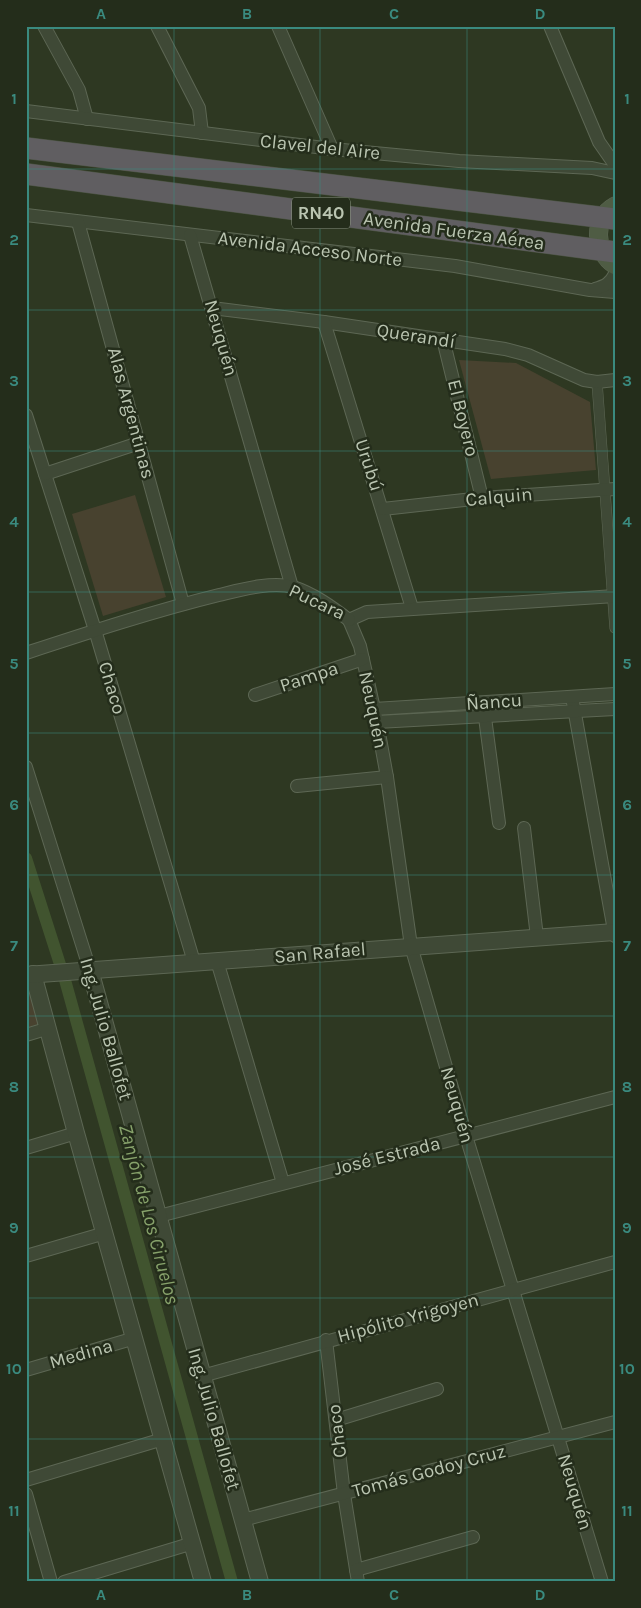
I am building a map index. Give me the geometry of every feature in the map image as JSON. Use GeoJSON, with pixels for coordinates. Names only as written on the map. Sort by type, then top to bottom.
{"type":"FeatureCollection","features":[{"type":"Feature","properties":{"kind":"highway","name":"Avenida Fuerza Aérea"},"geometry":{"type":"LineString","coordinates":[[26,148],[612,209]]}},
{"type":"Feature","properties":{"kind":"highway","name":"Avenida Fuerza Aérea"},"geometry":{"type":"LineString","coordinates":[[26,174],[611,263]]}},
{"type":"Feature","properties":{"kind":"main road"},"geometry":{"type":"LineString","coordinates":[[611,263],[598,239],[599,228],[612,209]]}},
{"type":"Feature","properties":{"kind":"street"},"geometry":{"type":"LineString","coordinates":[[44,26],[79,90],[87,118]]}},
{"type":"Feature","properties":{"kind":"street"},"geometry":{"type":"LineString","coordinates":[[157,26],[199,108],[202,133]]}},
{"type":"Feature","properties":{"kind":"street"},"geometry":{"type":"LineString","coordinates":[[278,26],[332,149]]}},
{"type":"Feature","properties":{"kind":"street"},"geometry":{"type":"LineString","coordinates":[[550,26],[600,142],[615,165]]}},
{"type":"Feature","properties":{"kind":"street","name":"Clavel del Aire"},"geometry":{"type":"LineString","coordinates":[[26,111],[332,149],[458,161],[592,168],[615,173]]}},
{"type":"Feature","properties":{"kind":"street","name":"Avenida Acceso Norte"},"geometry":{"type":"LineString","coordinates":[[26,215],[455,266],[593,290],[615,292]]}},
{"type":"Feature","properties":{"kind":"street","name":"Alas Argentinas"},"geometry":{"type":"LineString","coordinates":[[78,222],[184,604]]}},
{"type":"Feature","properties":{"kind":"street","name":"Neuquén"},"geometry":{"type":"LineString","coordinates":[[190,234],[292,587]]}},
{"type":"Feature","properties":{"kind":"street"},"geometry":{"type":"LineString","coordinates":[[593,290],[606,286],[611,281],[611,263]]}},
{"type":"Feature","properties":{"kind":"street","name":"Querandí"},"geometry":{"type":"LineString","coordinates":[[212,308],[443,339],[528,355],[584,380],[597,382],[615,380]]}},
{"type":"Feature","properties":{"kind":"street","name":"Urubú"},"geometry":{"type":"LineString","coordinates":[[324,322],[412,608]]}},
{"type":"Feature","properties":{"kind":"street","name":"El Boyero"},"geometry":{"type":"LineString","coordinates":[[443,339],[482,498]]}},
{"type":"Feature","properties":{"kind":"street"},"geometry":{"type":"LineString","coordinates":[[597,382],[610,489],[615,628]]}},
{"type":"Feature","properties":{"kind":"street","name":"Chaco"},"geometry":{"type":"LineString","coordinates":[[26,415],[95,630],[194,962]]}},
{"type":"Feature","properties":{"kind":"street"},"geometry":{"type":"LineString","coordinates":[[45,474],[139,443]]}},
{"type":"Feature","properties":{"kind":"street","name":"Calquin"},"geometry":{"type":"LineString","coordinates":[[383,509],[482,498],[610,489]]}},
{"type":"Feature","properties":{"kind":"street","name":"Pucara"},"geometry":{"type":"LineString","coordinates":[[26,653],[95,630],[184,604],[250,588],[270,586],[292,587],[323,601],[349,620],[367,612],[614,596]]}},
{"type":"Feature","properties":{"kind":"street","name":"Neuquén"},"geometry":{"type":"LineString","coordinates":[[349,620],[360,646],[377,722],[387,777],[411,946],[466,1136],[602,1582]]}},
{"type":"Feature","properties":{"kind":"street","name":"Pampa"},"geometry":{"type":"LineString","coordinates":[[254,695],[363,660]]}},
{"type":"Feature","properties":{"kind":"street","name":"Ñancu"},"geometry":{"type":"LineString","coordinates":[[374,709],[615,694]]}},
{"type":"Feature","properties":{"kind":"street"},"geometry":{"type":"LineString","coordinates":[[572,697],[614,933]]}},
{"type":"Feature","properties":{"kind":"street"},"geometry":{"type":"LineString","coordinates":[[483,702],[499,823]]}},
{"type":"Feature","properties":{"kind":"street","name":"Ñancu"},"geometry":{"type":"LineString","coordinates":[[377,722],[615,709]]}},
{"type":"Feature","properties":{"kind":"street","name":"Ing. Julio Ballofet"},"geometry":{"type":"LineString","coordinates":[[26,767],[159,1216],[260,1582]]}},
{"type":"Feature","properties":{"kind":"street"},"geometry":{"type":"LineString","coordinates":[[297,786],[387,777]]}},
{"type":"Feature","properties":{"kind":"street"},"geometry":{"type":"LineString","coordinates":[[524,828],[536,937]]}},
{"type":"Feature","properties":{"kind":"street","name":"San Rafael"},"geometry":{"type":"LineString","coordinates":[[35,974],[536,937],[614,933]]}},
{"type":"Feature","properties":{"kind":"street"},"geometry":{"type":"LineString","coordinates":[[217,961],[282,1183]]}},
{"type":"Feature","properties":{"kind":"street"},"geometry":{"type":"LineString","coordinates":[[35,974],[76,1133],[204,1582]]}},
{"type":"Feature","properties":{"kind":"street"},"geometry":{"type":"LineString","coordinates":[[26,1035],[49,1028]]}},
{"type":"Feature","properties":{"kind":"street","name":"José Estrada"},"geometry":{"type":"LineString","coordinates":[[159,1216],[615,1097]]}},
{"type":"Feature","properties":{"kind":"street"},"geometry":{"type":"LineString","coordinates":[[26,1148],[76,1133]]}},
{"type":"Feature","properties":{"kind":"street"},"geometry":{"type":"LineString","coordinates":[[26,1256],[105,1232]]}},
{"type":"Feature","properties":{"kind":"street","name":"Hipólito Yrigoyen"},"geometry":{"type":"LineString","coordinates":[[202,1376],[326,1340],[615,1262]]}},
{"type":"Feature","properties":{"kind":"street","name":"Medina"},"geometry":{"type":"LineString","coordinates":[[26,1370],[135,1338]]}},
{"type":"Feature","properties":{"kind":"street","name":"Chaco"},"geometry":{"type":"LineString","coordinates":[[326,1340],[344,1494],[357,1576]]}},
{"type":"Feature","properties":{"kind":"street"},"geometry":{"type":"LineString","coordinates":[[336,1420],[437,1388]]}},
{"type":"Feature","properties":{"kind":"street","name":"Tomás Godoy Cruz"},"geometry":{"type":"LineString","coordinates":[[243,1520],[615,1422]]}},
{"type":"Feature","properties":{"kind":"street"},"geometry":{"type":"LineString","coordinates":[[26,1480],[163,1440]]}},
{"type":"Feature","properties":{"kind":"street"},"geometry":{"type":"LineString","coordinates":[[26,1494],[51,1582]]}},
{"type":"Feature","properties":{"kind":"street"},"geometry":{"type":"LineString","coordinates":[[357,1576],[473,1537]]}},
{"type":"Feature","properties":{"kind":"street"},"geometry":{"type":"LineString","coordinates":[[64,1582],[193,1543]]}},
{"type":"Feature","properties":{"kind":"shaded area"},"geometry":{"type":"Polygon","coordinates":[[[459,360],[516,363],[590,402],[596,470],[491,479],[459,360]]]}},
{"type":"Feature","properties":{"kind":"shaded area"},"geometry":{"type":"Polygon","coordinates":[[[135,495],[166,597],[103,616],[72,514],[135,495]]]}},
{"type":"Feature","properties":{"kind":"shaded area"},"geometry":{"type":"Polygon","coordinates":[[[26,981],[38,1024],[26,1028],[26,981]]]}},
{"type":"Feature","properties":{"kind":"waterway","name":"Zanjón de Los Ciruelos"},"geometry":{"type":"LineString","coordinates":[[26,858],[65,980],[232,1582]]}}]}
